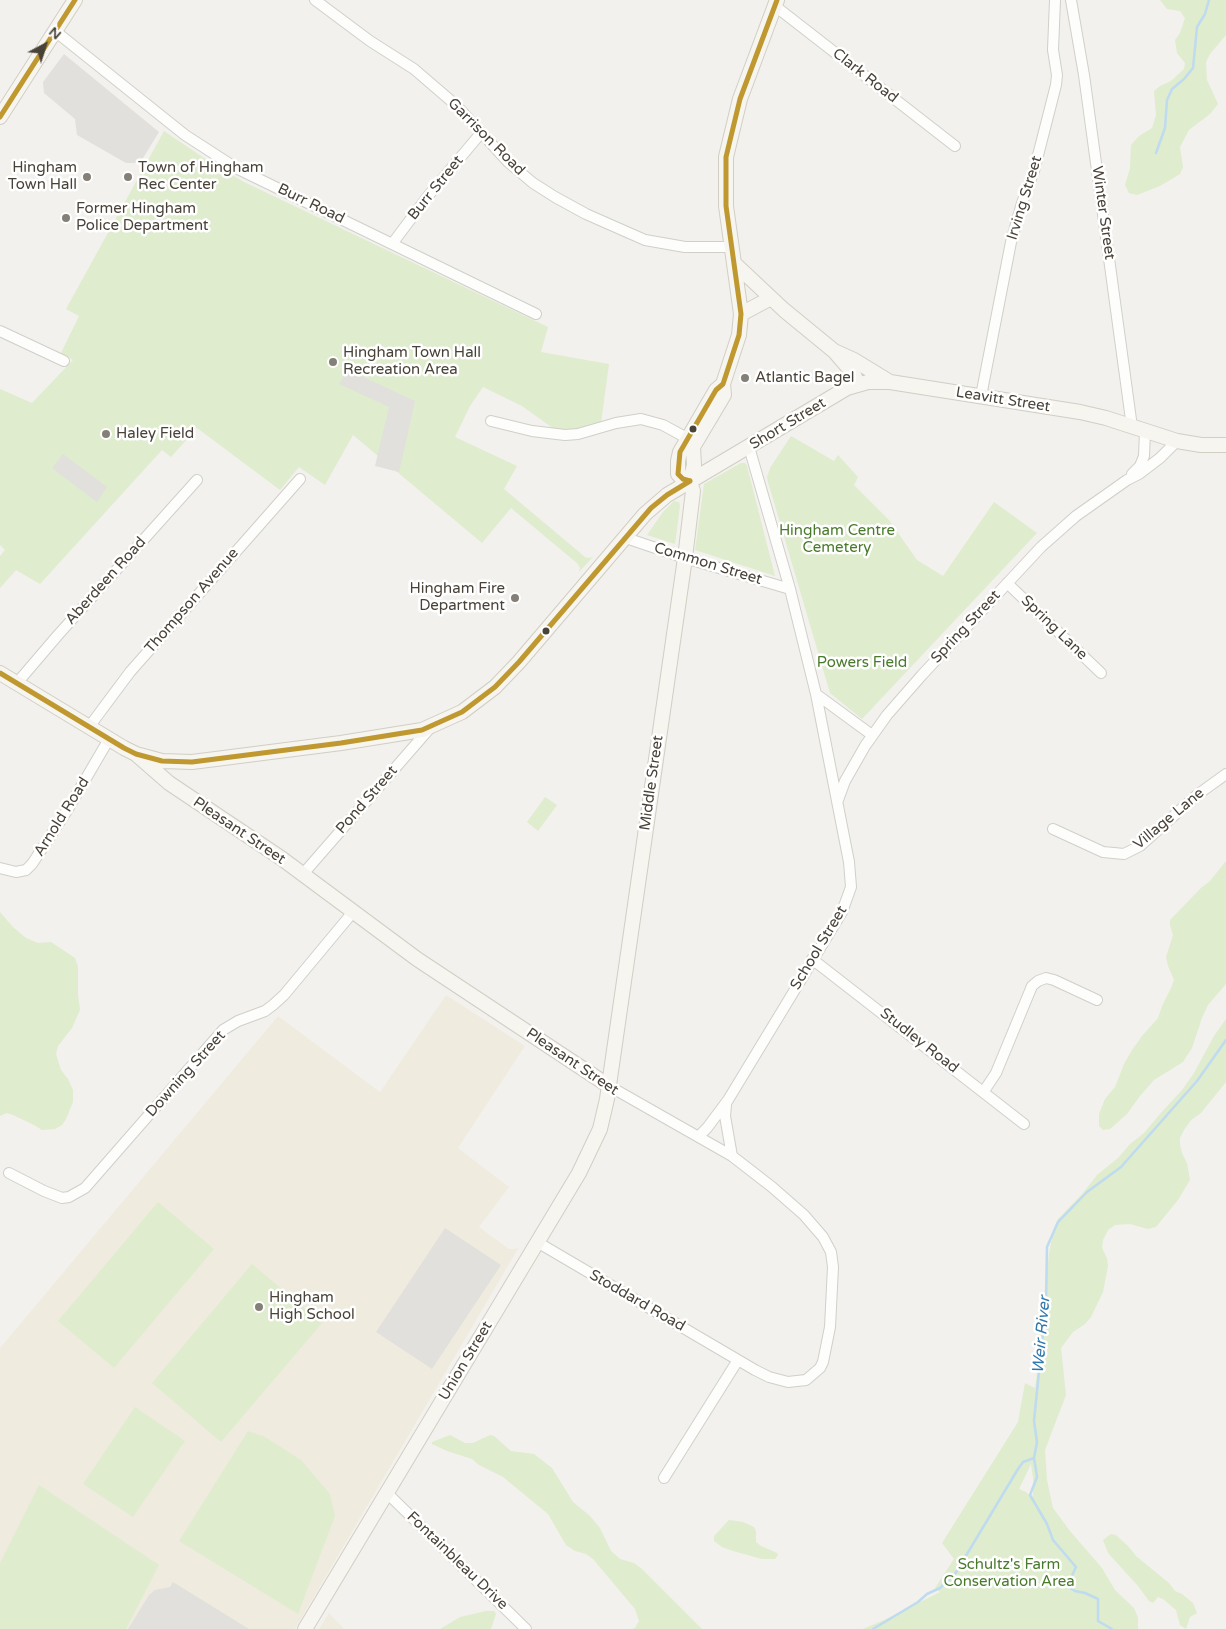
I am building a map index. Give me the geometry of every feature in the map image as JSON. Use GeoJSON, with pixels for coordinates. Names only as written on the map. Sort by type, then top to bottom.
{"type":"FeatureCollection","features":[{"type":"Feature","properties":{"kind":"main road"},"geometry":{"type":"LineString","coordinates":[[0,117],[75,0]]}},
{"type":"Feature","properties":{"kind":"main road"},"geometry":{"type":"LineString","coordinates":[[692,440],[711,407],[724,395],[723,384],[738,335],[741,314],[725,194],[728,150],[740,99],[776,3]]}},
{"type":"Feature","properties":{"kind":"main road","name":"Leavitt Street"},"geometry":{"type":"LineString","coordinates":[[735,264],[771,298],[834,351],[853,374],[858,384]]}},
{"type":"Feature","properties":{"kind":"main road"},"geometry":{"type":"LineString","coordinates":[[741,314],[771,298]]}},
{"type":"Feature","properties":{"kind":"main road","name":"Leavitt Street"},"geometry":{"type":"LineString","coordinates":[[834,351],[890,382],[1080,412],[1177,441],[1225,447]]}},
{"type":"Feature","properties":{"kind":"main road","name":"Short Street"},"geometry":{"type":"LineString","coordinates":[[136,754],[162,762],[192,762],[401,734],[432,726],[462,712],[488,693],[519,662],[657,502],[839,393],[858,384],[878,381],[890,382]]}},
{"type":"Feature","properties":{"kind":"main road","name":"Middle Street"},"geometry":{"type":"LineString","coordinates":[[608,1086],[685,558],[693,491],[690,481],[694,465],[692,440]]}},
{"type":"Feature","properties":{"kind":"main road"},"geometry":{"type":"LineString","coordinates":[[0,673],[136,754]]}},
{"type":"Feature","properties":{"kind":"main road","name":"Pleasant Street"},"geometry":{"type":"LineString","coordinates":[[136,754],[169,784],[303,874],[418,959],[608,1086]]}},
{"type":"Feature","properties":{"kind":"main road","name":"Union Street"},"geometry":{"type":"LineString","coordinates":[[305,1629],[388,1494],[579,1173],[593,1146],[604,1115],[608,1086]]}},
{"type":"Feature","properties":{"kind":"street","name":"Garrison Road"},"geometry":{"type":"LineString","coordinates":[[315,0],[370,41],[414,69],[457,106],[500,154],[533,183],[610,226],[656,243],[685,247],[732,247]]}},
{"type":"Feature","properties":{"kind":"street","name":"Irving Street"},"geometry":{"type":"LineString","coordinates":[[981,396],[1011,242],[1022,203],[1034,171],[1056,85],[1057,74],[1053,50],[1055,0]]}},
{"type":"Feature","properties":{"kind":"street","name":"Winter Street"},"geometry":{"type":"LineString","coordinates":[[1072,0],[1138,429]]}},
{"type":"Feature","properties":{"kind":"street","name":"Clark Road"},"geometry":{"type":"LineString","coordinates":[[776,3],[955,146]]}},
{"type":"Feature","properties":{"kind":"street","name":"Burr Road"},"geometry":{"type":"LineString","coordinates":[[55,31],[185,135],[236,168],[536,314]]}},
{"type":"Feature","properties":{"kind":"street","name":"Burr Street"},"geometry":{"type":"LineString","coordinates":[[392,244],[428,196],[481,133]]}},
{"type":"Feature","properties":{"kind":"street"},"geometry":{"type":"LineString","coordinates":[[0,331],[64,361]]}},
{"type":"Feature","properties":{"kind":"street"},"geometry":{"type":"LineString","coordinates":[[491,421],[532,431],[565,435],[578,434],[616,423],[640,419],[663,426],[692,440]]}},
{"type":"Feature","properties":{"kind":"street","name":"Spring Street"},"geometry":{"type":"LineString","coordinates":[[838,801],[845,781],[872,735],[916,680],[1041,547],[1063,527],[1126,480],[1140,466],[1144,456],[1138,429]]}},
{"type":"Feature","properties":{"kind":"street","name":"Spring Street"},"geometry":{"type":"LineString","coordinates":[[1126,480],[1139,474],[1160,458],[1177,441]]}},
{"type":"Feature","properties":{"kind":"street","name":"School Street"},"geometry":{"type":"LineString","coordinates":[[699,1136],[728,1100],[842,912],[852,887],[838,801],[816,694],[790,589],[749,447]]}},
{"type":"Feature","properties":{"kind":"street","name":"Thompson Avenue"},"geometry":{"type":"LineString","coordinates":[[89,727],[130,672],[300,479]]}},
{"type":"Feature","properties":{"kind":"street","name":"Aberdeen Road"},"geometry":{"type":"LineString","coordinates":[[17,684],[196,480]]}},
{"type":"Feature","properties":{"kind":"street","name":"Common Street"},"geometry":{"type":"LineString","coordinates":[[626,538],[685,558],[790,589]]}},
{"type":"Feature","properties":{"kind":"street","name":"Spring Lane"},"geometry":{"type":"LineString","coordinates":[[1008,583],[1101,673]]}},
{"type":"Feature","properties":{"kind":"street"},"geometry":{"type":"LineString","coordinates":[[816,694],[872,735]]}},
{"type":"Feature","properties":{"kind":"street","name":"Pond Street"},"geometry":{"type":"LineString","coordinates":[[303,874],[432,726]]}},
{"type":"Feature","properties":{"kind":"street","name":"Arnold Road"},"geometry":{"type":"LineString","coordinates":[[0,868],[16,872],[26,870],[32,864],[68,809],[109,739]]}},
{"type":"Feature","properties":{"kind":"street","name":"Village Lane"},"geometry":{"type":"LineString","coordinates":[[1053,829],[1103,852],[1124,854],[1140,846],[1197,794],[1226,774]]}},
{"type":"Feature","properties":{"kind":"street","name":"Downing Street"},"geometry":{"type":"LineString","coordinates":[[9,1173],[62,1198],[69,1197],[85,1188],[223,1030],[238,1021],[273,1006],[284,996],[353,912]]}},
{"type":"Feature","properties":{"kind":"street","name":"Studley Road"},"geometry":{"type":"LineString","coordinates":[[812,959],[1024,1124]]}},
{"type":"Feature","properties":{"kind":"street"},"geometry":{"type":"LineString","coordinates":[[984,1091],[996,1073],[1032,986],[1038,981],[1046,978],[1054,980],[1097,1000]]}},
{"type":"Feature","properties":{"kind":"street","name":"Pleasant Street"},"geometry":{"type":"LineString","coordinates":[[608,1086],[732,1156],[772,1187],[812,1224],[828,1245],[833,1267],[829,1341],[823,1362],[815,1374],[806,1380],[788,1382],[769,1377],[738,1360]]}},
{"type":"Feature","properties":{"kind":"street","name":"School Street"},"geometry":{"type":"LineString","coordinates":[[728,1100],[725,1116],[732,1156]]}},
{"type":"Feature","properties":{"kind":"street","name":"Stoddard Road"},"geometry":{"type":"LineString","coordinates":[[537,1242],[738,1360]]}},
{"type":"Feature","properties":{"kind":"street"},"geometry":{"type":"LineString","coordinates":[[664,1478],[738,1360]]}},
{"type":"Feature","properties":{"kind":"street","name":"Fontainbleau Drive"},"geometry":{"type":"LineString","coordinates":[[388,1494],[526,1629]]}},
{"type":"Feature","properties":{"kind":"shaded area"},"geometry":{"type":"Polygon","coordinates":[[[64,54],[159,132],[140,163],[126,163],[77,135],[75,119],[44,93],[43,82],[64,54]]]}},
{"type":"Feature","properties":{"kind":"shaded area"},"geometry":{"type":"Polygon","coordinates":[[[348,370],[415,401],[399,472],[375,466],[389,407],[339,384],[348,370]]]}},
{"type":"Feature","properties":{"kind":"shaded area"},"geometry":{"type":"Polygon","coordinates":[[[63,454],[107,487],[97,502],[52,468],[63,454]]]}},
{"type":"Feature","properties":{"kind":"shaded area","name":"Hingham High School"},"geometry":{"type":"Polygon","coordinates":[[[446,995],[525,1046],[458,1148],[509,1187],[479,1227],[509,1249],[519,1247],[295,1629],[0,1629],[0,1348],[278,1016],[380,1092],[446,995]]]}},
{"type":"Feature","properties":{"kind":"shaded area"},"geometry":{"type":"Polygon","coordinates":[[[445,1228],[501,1265],[432,1369],[376,1332],[445,1228]]]}},
{"type":"Feature","properties":{"kind":"shaded area"},"geometry":{"type":"Polygon","coordinates":[[[173,1582],[249,1629],[128,1629],[149,1595],[155,1590],[170,1587],[173,1582]]]}},
{"type":"Feature","properties":{"kind":"shaded area"},"geometry":{"type":"Polygon","coordinates":[[[329,1613],[344,1629],[319,1629],[329,1613]]]}},
{"type":"Feature","properties":{"kind":"green space"},"geometry":{"type":"Polygon","coordinates":[[[1160,0],[1226,0],[1226,35],[1210,54],[1206,62],[1207,80],[1218,104],[1210,114],[1189,130],[1180,147],[1183,167],[1180,174],[1160,186],[1137,195],[1129,193],[1125,185],[1130,168],[1131,145],[1139,136],[1152,128],[1156,115],[1154,91],[1171,81],[1184,69],[1185,63],[1177,53],[1175,40],[1180,33],[1185,18],[1180,11],[1167,9],[1160,0]]]}},
{"type":"Feature","properties":{"kind":"green space","name":"Hingham Town Hall Recreation Area"},"geometry":{"type":"Polygon","coordinates":[[[164,131],[244,182],[548,327],[541,352],[609,364],[601,423],[577,430],[557,431],[522,406],[483,387],[470,406],[455,437],[517,466],[504,489],[585,557],[593,557],[579,572],[578,564],[511,508],[482,543],[353,435],[325,485],[299,467],[280,490],[197,428],[171,457],[162,450],[40,584],[16,570],[0,588],[0,556],[5,550],[0,545],[0,389],[32,403],[73,360],[61,353],[79,316],[66,309],[164,131]]]}},
{"type":"Feature","properties":{"kind":"green space","name":"Hingham Centre Cemetery"},"geometry":{"type":"Polygon","coordinates":[[[791,436],[834,461],[838,455],[858,477],[854,485],[889,520],[917,560],[943,576],[994,502],[1037,533],[862,719],[830,693],[768,482],[767,477],[770,468],[791,436]]]}},
{"type":"Feature","properties":{"kind":"green space"},"geometry":{"type":"Polygon","coordinates":[[[741,463],[745,463],[747,466],[775,576],[695,550],[704,484],[741,463]]]}},
{"type":"Feature","properties":{"kind":"green space"},"geometry":{"type":"Polygon","coordinates":[[[674,501],[679,502],[680,506],[675,544],[647,535],[663,512],[674,501]]]}},
{"type":"Feature","properties":{"kind":"green space"},"geometry":{"type":"Polygon","coordinates":[[[545,797],[557,805],[538,831],[527,822],[545,797]]]}},
{"type":"Feature","properties":{"kind":"green space"},"geometry":{"type":"Polygon","coordinates":[[[1226,861],[1226,984],[1208,1005],[1192,1048],[1183,1062],[1154,1080],[1127,1114],[1110,1129],[1103,1130],[1099,1126],[1099,1114],[1105,1099],[1115,1087],[1132,1050],[1158,1018],[1174,980],[1166,957],[1173,935],[1170,920],[1210,881],[1226,861]]]}},
{"type":"Feature","properties":{"kind":"green space"},"geometry":{"type":"Polygon","coordinates":[[[0,912],[26,938],[38,943],[51,942],[75,958],[78,966],[80,1010],[72,1028],[58,1046],[56,1054],[61,1070],[73,1090],[73,1102],[62,1125],[55,1129],[42,1130],[7,1113],[0,1116],[0,912]]]}},
{"type":"Feature","properties":{"kind":"green space","name":"Schultz's Farm Conservation Area"},"geometry":{"type":"Polygon","coordinates":[[[1226,1019],[1226,1082],[1201,1113],[1191,1120],[1180,1138],[1180,1145],[1187,1163],[1190,1180],[1178,1200],[1156,1227],[1148,1229],[1130,1224],[1115,1225],[1108,1230],[1103,1240],[1102,1248],[1107,1258],[1108,1266],[1103,1292],[1091,1317],[1085,1324],[1073,1332],[1061,1348],[1066,1395],[1045,1450],[1047,1480],[1053,1508],[1102,1568],[1115,1590],[1134,1608],[1138,1618],[1138,1629],[863,1629],[940,1592],[935,1588],[954,1559],[942,1543],[1018,1422],[1025,1383],[1035,1388],[1037,1374],[1035,1349],[1043,1313],[1049,1253],[1054,1228],[1058,1219],[1097,1175],[1144,1133],[1182,1090],[1194,1073],[1214,1036],[1226,1019]],[[1031,1464],[1019,1489],[1026,1492],[1032,1498],[1034,1486],[1031,1464]]]}},
{"type":"Feature","properties":{"kind":"green space"},"geometry":{"type":"Polygon","coordinates":[[[158,1202],[214,1249],[114,1368],[58,1321],[158,1202]]]}},
{"type":"Feature","properties":{"kind":"green space"},"geometry":{"type":"Polygon","coordinates":[[[252,1264],[322,1323],[221,1442],[152,1383],[252,1264]]]}},
{"type":"Feature","properties":{"kind":"green space"},"geometry":{"type":"Polygon","coordinates":[[[135,1407],[185,1441],[133,1517],[83,1484],[135,1407]]]}},
{"type":"Feature","properties":{"kind":"green space"},"geometry":{"type":"Polygon","coordinates":[[[248,1431],[265,1437],[301,1460],[330,1494],[335,1516],[298,1614],[179,1541],[248,1431]]]}},
{"type":"Feature","properties":{"kind":"green space"},"geometry":{"type":"Polygon","coordinates":[[[450,1435],[465,1443],[473,1443],[490,1435],[494,1436],[511,1451],[534,1454],[552,1468],[573,1502],[590,1516],[600,1528],[611,1551],[620,1559],[634,1563],[642,1569],[702,1629],[632,1629],[635,1628],[639,1621],[635,1609],[593,1559],[566,1545],[548,1514],[503,1477],[479,1465],[472,1459],[432,1444],[432,1442],[450,1435]]]}},
{"type":"Feature","properties":{"kind":"green space"},"geometry":{"type":"Polygon","coordinates":[[[39,1485],[159,1565],[126,1629],[0,1629],[0,1563],[39,1485]]]}},
{"type":"Feature","properties":{"kind":"green space"},"geometry":{"type":"Polygon","coordinates":[[[729,1520],[743,1522],[754,1527],[756,1542],[777,1553],[778,1555],[775,1559],[762,1559],[733,1551],[722,1547],[714,1541],[714,1536],[729,1520]]]}},
{"type":"Feature","properties":{"kind":"green space"},"geometry":{"type":"Polygon","coordinates":[[[1111,1534],[1116,1535],[1136,1556],[1169,1583],[1175,1591],[1193,1603],[1197,1613],[1190,1617],[1186,1629],[1180,1625],[1176,1610],[1158,1597],[1153,1603],[1149,1601],[1108,1553],[1103,1540],[1111,1534]]]}},
{"type":"Feature","properties":{"kind":"green space"},"geometry":{"type":"Polygon","coordinates":[[[494,1611],[496,1614],[491,1629],[440,1629],[460,1617],[494,1611]]]}},
{"type":"Feature","properties":{"kind":"waterway"},"geometry":{"type":"LineString","coordinates":[[1156,153],[1165,128],[1167,100],[1172,89],[1193,68],[1197,27],[1205,14],[1209,0]]}},
{"type":"Feature","properties":{"kind":"waterway","name":"Weir River"},"geometry":{"type":"LineString","coordinates":[[873,1629],[918,1602],[927,1594],[940,1588],[955,1574],[1018,1469],[1023,1462],[1034,1458],[1037,1442],[1034,1421],[1046,1302],[1047,1247],[1058,1222],[1087,1192],[1121,1167],[1197,1081],[1226,1040]]}},
{"type":"Feature","properties":{"kind":"waterway"},"geometry":{"type":"LineString","coordinates":[[1034,1458],[1037,1477],[1030,1495],[1047,1524],[1053,1540],[1076,1567],[1067,1586],[1075,1591],[1098,1599],[1098,1621],[1112,1629]]}},
{"type":"Feature","properties":{"kind":"transit line"},"geometry":{"type":"LineString","coordinates":[[0,117],[75,0]]}},
{"type":"Feature","properties":{"kind":"transit line"},"geometry":{"type":"LineString","coordinates":[[690,481],[683,479],[678,474],[680,452],[716,390],[723,384],[739,335],[741,314],[726,206],[726,157],[740,99],[777,0]]}},
{"type":"Feature","properties":{"kind":"transit line"},"geometry":{"type":"LineString","coordinates":[[0,673],[124,748],[136,754],[162,761],[192,762],[341,743],[422,730],[462,712],[495,687],[519,662],[651,508],[667,495],[690,481]]}},
{"type":"Feature","properties":{"kind":"place","name":"Hingham Town Hall"},"geometry":{"type":"Point","coordinates":[87,177]}},
{"type":"Feature","properties":{"kind":"place","name":"Town of Hingham Rec Center"},"geometry":{"type":"Point","coordinates":[128,177]}},
{"type":"Feature","properties":{"kind":"place","name":"Former Hingham Police Department"},"geometry":{"type":"Point","coordinates":[66,218]}},
{"type":"Feature","properties":{"kind":"place","name":"Hingham Town Hall Recreation Area"},"geometry":{"type":"Point","coordinates":[333,362]}},
{"type":"Feature","properties":{"kind":"place","name":"Atlantic Bagel"},"geometry":{"type":"Point","coordinates":[745,378]}},
{"type":"Feature","properties":{"kind":"place","name":"Haley Field"},"geometry":{"type":"Point","coordinates":[106,434]}},
{"type":"Feature","properties":{"kind":"place","name":"Hingham Fire Department"},"geometry":{"type":"Point","coordinates":[515,598]}},
{"type":"Feature","properties":{"kind":"place","name":"Hingham High School"},"geometry":{"type":"Point","coordinates":[259,1307]}},
{"type":"Feature","properties":{"kind":"park label","name":"Powers Field"},"geometry":{"type":"Point","coordinates":[862,663]}}]}
